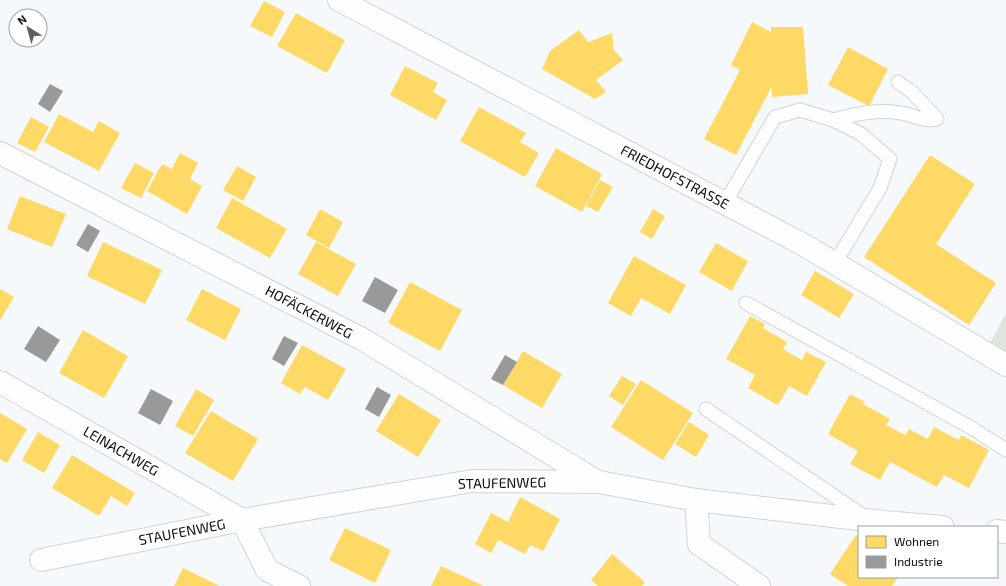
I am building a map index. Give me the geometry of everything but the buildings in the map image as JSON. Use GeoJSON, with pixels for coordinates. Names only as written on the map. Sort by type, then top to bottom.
{"type":"FeatureCollection","features":[{"type":"Feature","properties":{"kind":"street","name":"FRIEDHOFSTRASSE"},"geometry":{"type":"LineString","coordinates":[[339,0],[725,203],[835,263],[1006,365]]}},
{"type":"Feature","properties":{"kind":"street","name":"HOFÄCKERWEG"},"geometry":{"type":"LineString","coordinates":[[3,161],[362,340],[599,482]]}},
{"type":"Feature","properties":{"kind":"street","name":"LEINACHWEG"},"geometry":{"type":"LineString","coordinates":[[0,382],[242,520]]}},
{"type":"Feature","properties":{"kind":"street","name":"STAUFENWEG"},"geometry":{"type":"LineString","coordinates":[[41,560],[242,520],[472,481],[599,482],[696,500],[870,521],[931,526]]}},
{"type":"Feature","properties":{"kind":"street"},"geometry":{"type":"LineString","coordinates":[[696,500],[700,544],[759,586]]}},
{"type":"Feature","properties":{"kind":"street"},"geometry":{"type":"LineString","coordinates":[[242,520],[267,570],[299,586]]}},
{"type":"Feature","properties":{"kind":"lane"},"geometry":{"type":"LineString","coordinates":[[834,120],[861,112],[901,112],[923,120],[937,119],[912,92],[898,82]]}},
{"type":"Feature","properties":{"kind":"lane"},"geometry":{"type":"LineString","coordinates":[[725,203],[775,117],[800,110],[834,120],[861,134],[890,159],[880,188],[835,263]]}},
{"type":"Feature","properties":{"kind":"lane"},"geometry":{"type":"LineString","coordinates":[[746,303],[970,427],[1006,450]]}},
{"type":"Feature","properties":{"kind":"lane"},"geometry":{"type":"LineString","coordinates":[[706,409],[870,521]]}},
{"type":"Feature","properties":{"kind":"shaded area"},"geometry":{"type":"Polygon","coordinates":[[[1006,313],[1006,352],[990,343],[1006,313]]]}}]}
